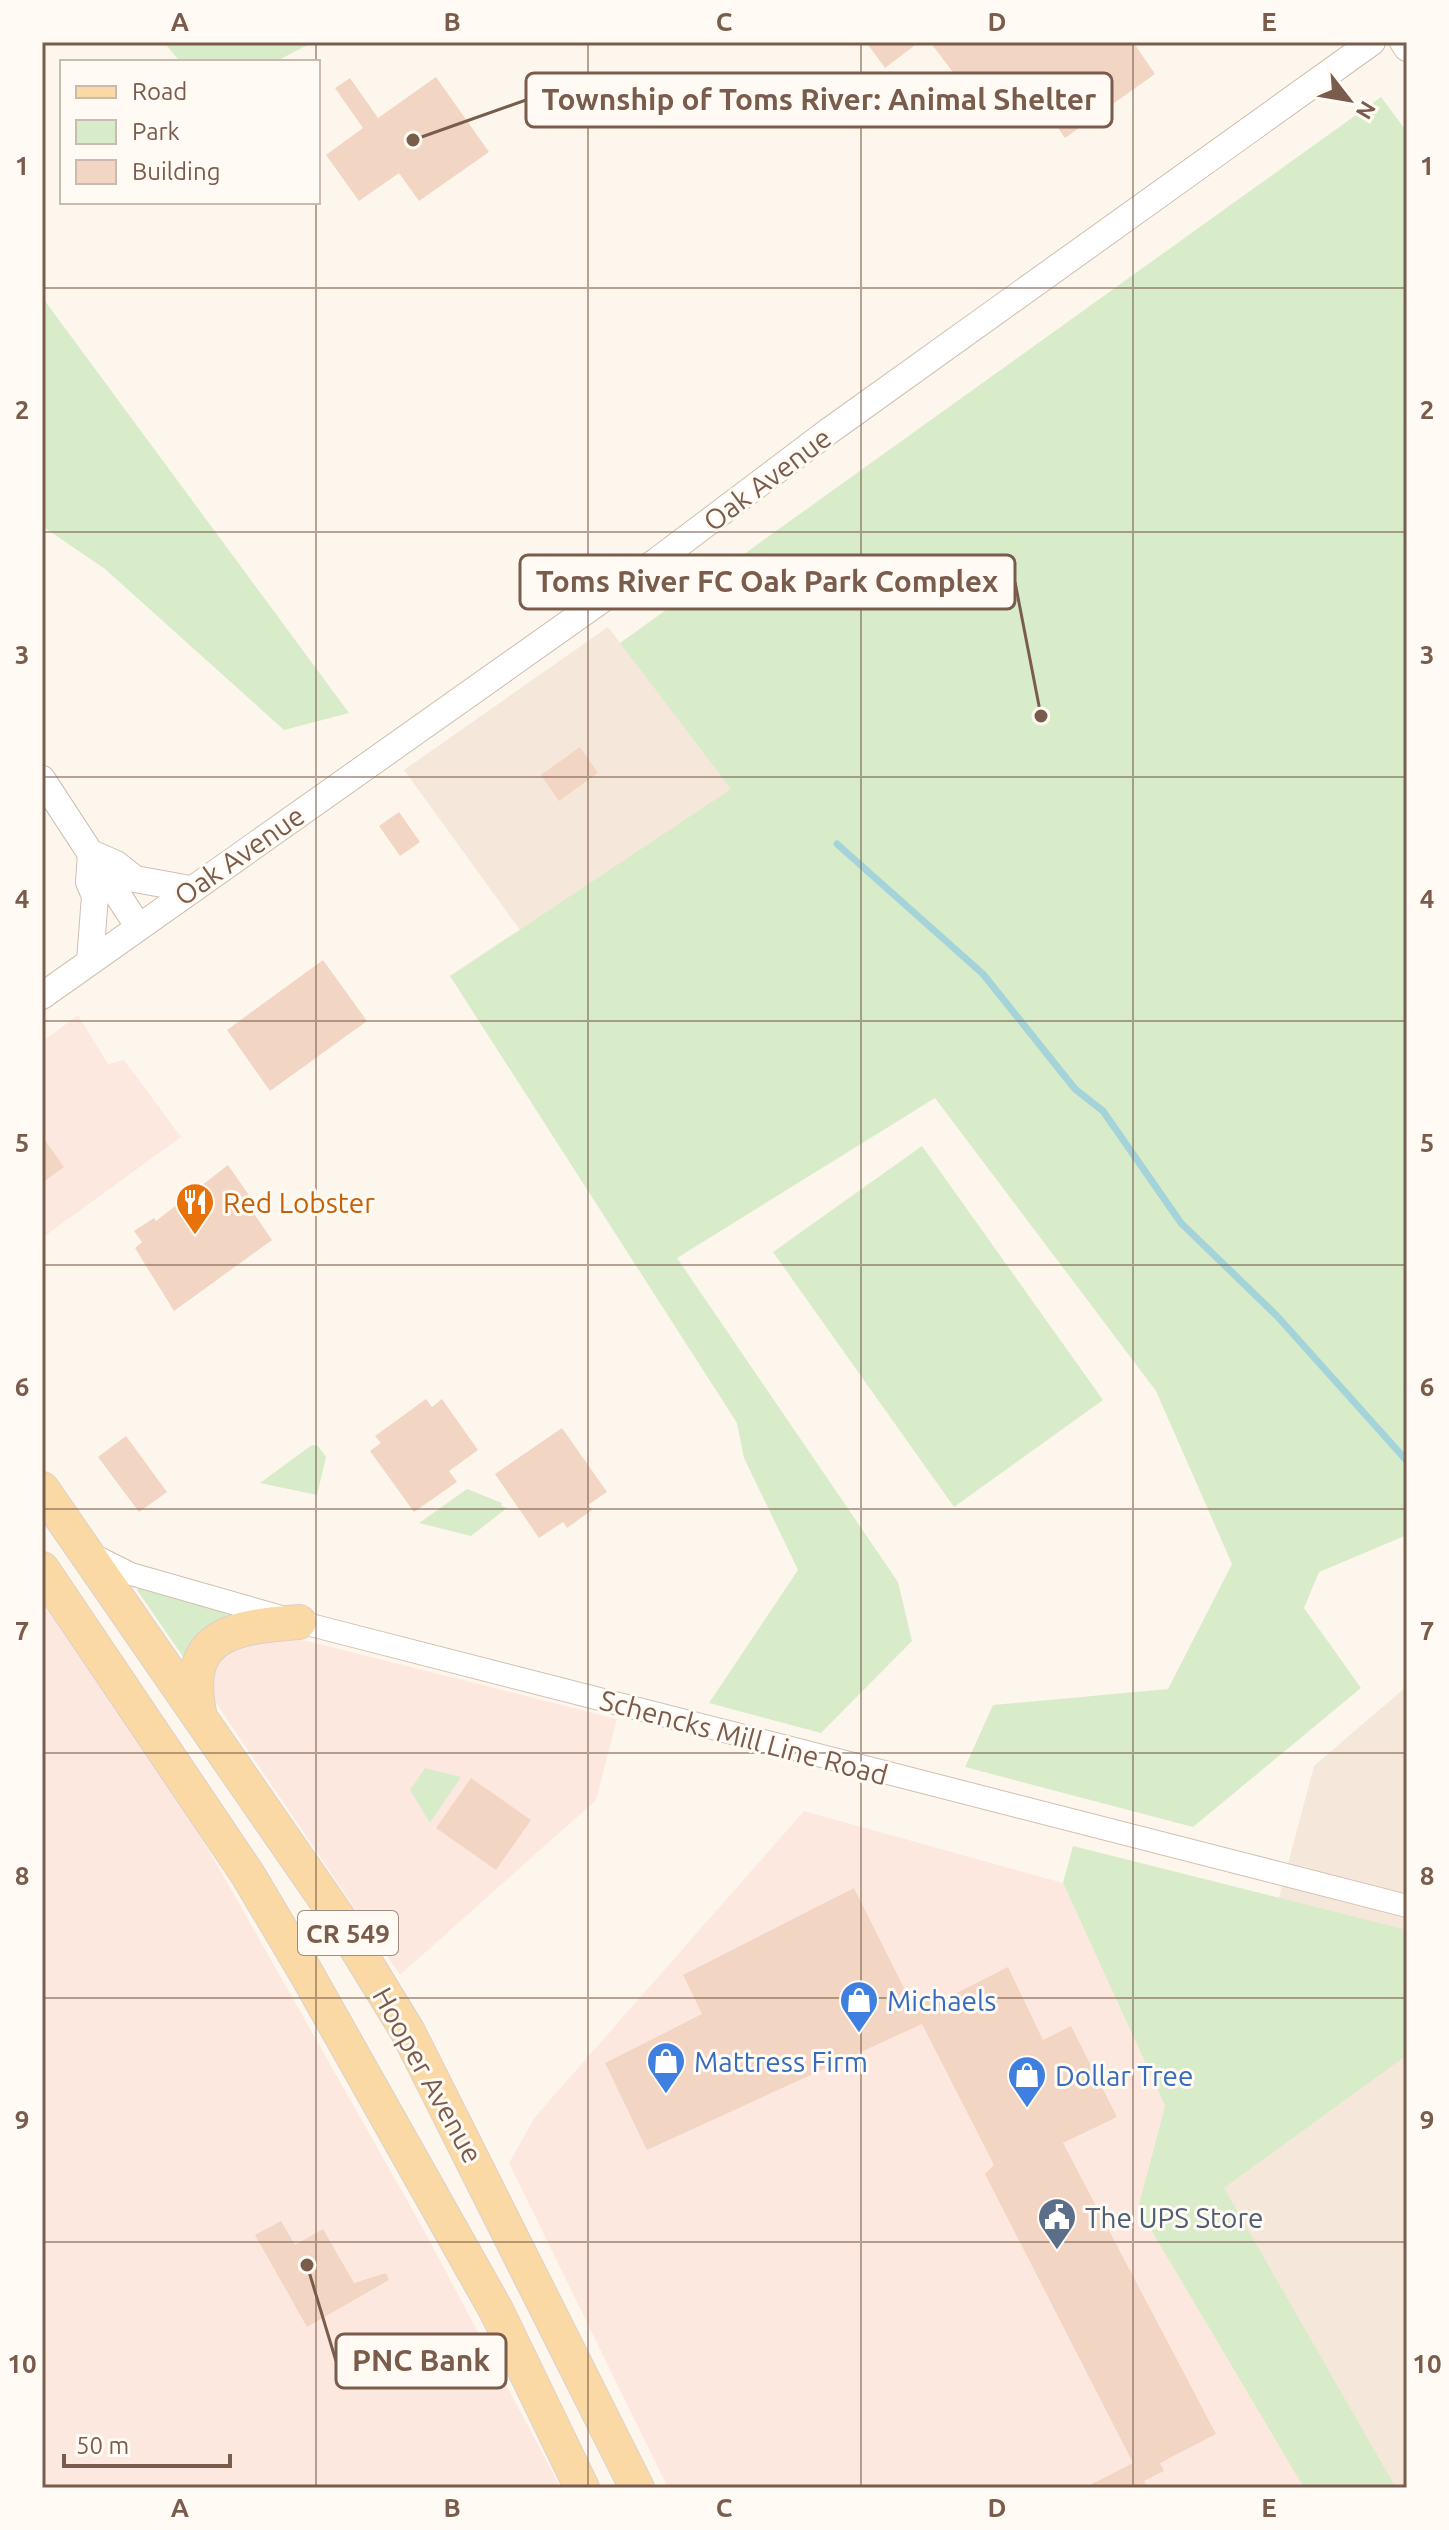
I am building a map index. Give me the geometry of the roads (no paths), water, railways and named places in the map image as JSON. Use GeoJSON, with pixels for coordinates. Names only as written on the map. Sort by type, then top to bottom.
{"type":"FeatureCollection","features":[{"type":"Feature","properties":{"kind":"main road","name":"Hooper Avenue"},"geometry":{"type":"LineString","coordinates":[[42,1489],[337,1916],[408,2032],[637,2488]]}},
{"type":"Feature","properties":{"kind":"main road","name":"Hooper Avenue"},"geometry":{"type":"LineString","coordinates":[[42,1569],[248,1875],[305,1971],[496,2310],[582,2488]]}},
{"type":"Feature","properties":{"kind":"main road"},"geometry":{"type":"LineString","coordinates":[[199,1713],[193,1686],[196,1670],[202,1655],[220,1636],[243,1627],[299,1622]]}},
{"type":"Feature","properties":{"kind":"street","name":"Oak Avenue"},"geometry":{"type":"LineString","coordinates":[[42,996],[658,560],[829,431],[1372,42]]}},
{"type":"Feature","properties":{"kind":"street"},"geometry":{"type":"LineString","coordinates":[[1403,42],[1407,48]]}},
{"type":"Feature","properties":{"kind":"street"},"geometry":{"type":"LineString","coordinates":[[42,779],[138,926]]}},
{"type":"Feature","properties":{"kind":"street"},"geometry":{"type":"LineString","coordinates":[[91,853],[116,864],[135,879],[190,889]]}},
{"type":"Feature","properties":{"kind":"street"},"geometry":{"type":"LineString","coordinates":[[90,961],[95,896],[89,882],[91,853]]}},
{"type":"Feature","properties":{"kind":"street","name":"Schencks Mill Line Road"},"geometry":{"type":"LineString","coordinates":[[86,1552],[131,1574],[299,1622],[1407,1906]]}},
{"type":"Feature","properties":{"kind":"waterway"},"geometry":{"type":"LineString","coordinates":[[837,844],[983,974],[1075,1089],[1103,1111],[1181,1223],[1277,1316],[1407,1461]]}},
{"type":"Feature","properties":{"kind":"place","name":"Township of Toms River: Animal Shelter"},"geometry":{"type":"Point","coordinates":[413,140]}},
{"type":"Feature","properties":{"kind":"place","name":"Toms River FC Oak Park Complex"},"geometry":{"type":"Point","coordinates":[1041,716]}},
{"type":"Feature","properties":{"kind":"place","name":"Red Lobster"},"geometry":{"type":"Point","coordinates":[195,1236]}},
{"type":"Feature","properties":{"kind":"place","name":"Michaels"},"geometry":{"type":"Point","coordinates":[859,2034]}},
{"type":"Feature","properties":{"kind":"place","name":"Mattress Firm"},"geometry":{"type":"Point","coordinates":[666,2095]}},
{"type":"Feature","properties":{"kind":"place","name":"Dollar Tree"},"geometry":{"type":"Point","coordinates":[1027,2109]}},
{"type":"Feature","properties":{"kind":"place","name":"The UPS Store"},"geometry":{"type":"Point","coordinates":[1057,2251]}},
{"type":"Feature","properties":{"kind":"place","name":"PNC Bank"},"geometry":{"type":"Point","coordinates":[307,2265]}}]}
